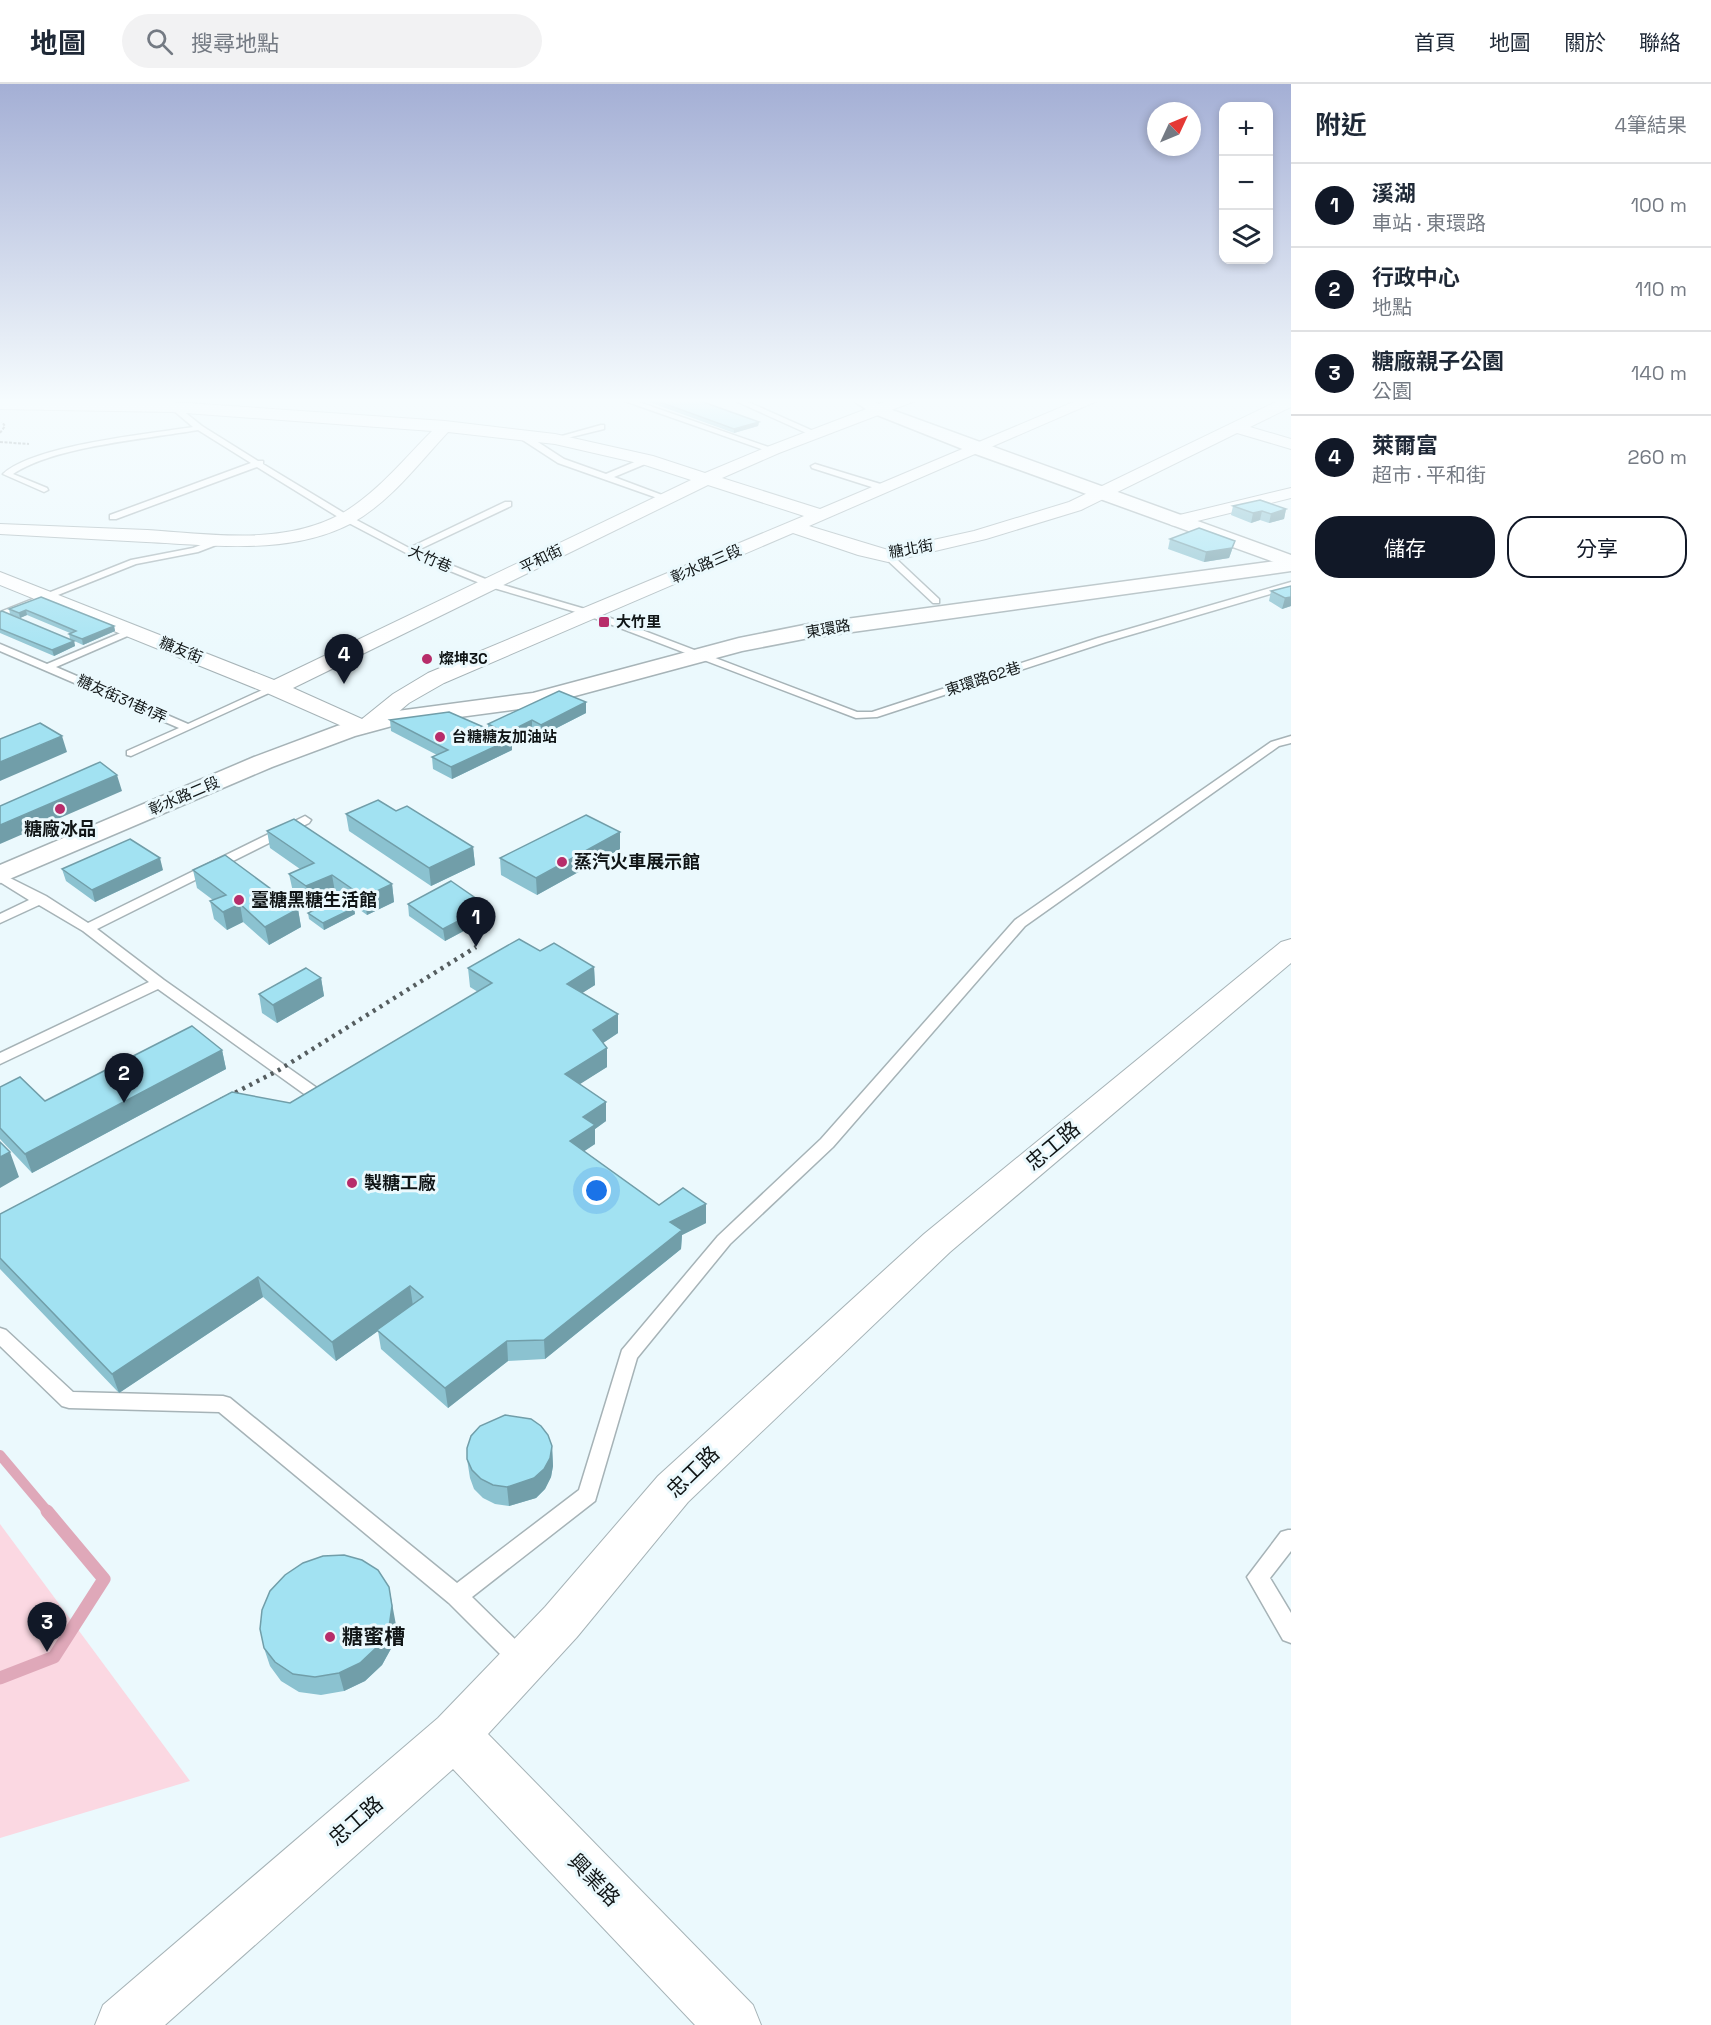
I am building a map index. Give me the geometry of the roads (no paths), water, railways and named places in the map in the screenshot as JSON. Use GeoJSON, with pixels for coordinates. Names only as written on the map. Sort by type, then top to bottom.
{"type":"FeatureCollection","features":[{"type":"Feature","properties":{"kind":"main road"},"geometry":{"type":"LineString","coordinates":[[1096,489],[1287,560]]}},
{"type":"Feature","properties":{"kind":"main road","name":"東環路"},"geometry":{"type":"LineString","coordinates":[[365,719],[525,691],[679,647],[808,620],[936,601],[1287,560]]}},
{"type":"Feature","properties":{"kind":"main road","name":"東環路"},"geometry":{"type":"LineString","coordinates":[[365,719],[534,700],[703,655],[789,635],[1287,560]]}},
{"type":"Feature","properties":{"kind":"main road","name":"彰水路三段"},"geometry":{"type":"LineString","coordinates":[[242,756],[365,719]]}},
{"type":"Feature","properties":{"kind":"main road","name":"彰水路二段"},"geometry":{"type":"LineString","coordinates":[[0,876],[365,719]]}},
{"type":"Feature","properties":{"kind":"main road","name":"彰水路二段"},"geometry":{"type":"LineString","coordinates":[[0,860],[242,756]]}},
{"type":"Feature","properties":{"kind":"street"},"geometry":{"type":"LineString","coordinates":[[4,534],[271,540],[310,533],[346,518],[382,489]]}},
{"type":"Feature","properties":{"kind":"street","name":"平和街"},"geometry":{"type":"LineString","coordinates":[[275,688],[686,489]]}},
{"type":"Feature","properties":{"kind":"street"},"geometry":{"type":"LineString","coordinates":[[740,489],[820,515]]}},
{"type":"Feature","properties":{"kind":"street","name":"彰水路三段"},"geometry":{"type":"LineString","coordinates":[[365,719],[436,678],[883,489]]}},
{"type":"Feature","properties":{"kind":"street","name":"糖北街"},"geometry":{"type":"LineString","coordinates":[[793,527],[865,551],[888,556],[979,535],[1075,506],[1112,489]]}},
{"type":"Feature","properties":{"kind":"street"},"geometry":{"type":"LineString","coordinates":[[1182,519],[1291,493]]}},
{"type":"Feature","properties":{"kind":"street","name":"糖友街"},"geometry":{"type":"LineString","coordinates":[[0,578],[275,688],[365,719]]}},
{"type":"Feature","properties":{"kind":"street","name":"忠工路"},"geometry":{"type":"LineString","coordinates":[[142,2017],[455,1735],[561,1622],[673,1490],[929,1250],[1291,948]]}},
{"type":"Feature","properties":{"kind":"street","name":"興業路"},"geometry":{"type":"LineString","coordinates":[[455,1735],[733,2025]]}},
{"type":"Feature","properties":{"kind":"lane"},"geometry":{"type":"LineString","coordinates":[[113,517],[190,489]]}},
{"type":"Feature","properties":{"kind":"lane","name":"大竹巷"},"geometry":{"type":"LineString","coordinates":[[300,489],[346,518],[409,551],[490,584],[589,614],[679,647]]}},
{"type":"Feature","properties":{"kind":"lane"},"geometry":{"type":"LineString","coordinates":[[637,489],[666,498]]}},
{"type":"Feature","properties":{"kind":"lane"},"geometry":{"type":"LineString","coordinates":[[409,551],[508,504]]}},
{"type":"Feature","properties":{"kind":"lane"},"geometry":{"type":"LineString","coordinates":[[0,615],[134,562],[195,550],[221,540]]}},
{"type":"Feature","properties":{"kind":"lane"},"geometry":{"type":"LineString","coordinates":[[888,556],[936,601]]}},
{"type":"Feature","properties":{"kind":"lane","name":"東環路62巷"},"geometry":{"type":"LineString","coordinates":[[679,647],[856,716],[873,715],[1102,640],[1291,585]]}},
{"type":"Feature","properties":{"kind":"lane"},"geometry":{"type":"LineString","coordinates":[[48,667],[134,631]]}},
{"type":"Feature","properties":{"kind":"lane","name":"糖友街31巷1弄"},"geometry":{"type":"LineString","coordinates":[[0,647],[188,728]]}},
{"type":"Feature","properties":{"kind":"lane"},"geometry":{"type":"LineString","coordinates":[[188,728],[275,688]]}},
{"type":"Feature","properties":{"kind":"lane","name":"糖友街31巷1弄"},"geometry":{"type":"LineString","coordinates":[[132,753],[188,728]]}},
{"type":"Feature","properties":{"kind":"lane"},"geometry":{"type":"LineString","coordinates":[[457,1596],[588,1495],[629,1355],[724,1240],[827,1143],[1020,923],[1275,744],[1291,740]]}},
{"type":"Feature","properties":{"kind":"lane"},"geometry":{"type":"LineString","coordinates":[[88,928],[305,820]]}},
{"type":"Feature","properties":{"kind":"lane"},"geometry":{"type":"LineString","coordinates":[[0,876],[88,928],[159,983],[312,1092]]}},
{"type":"Feature","properties":{"kind":"lane"},"geometry":{"type":"LineString","coordinates":[[0,919],[41,899]]}},
{"type":"Feature","properties":{"kind":"lane"},"geometry":{"type":"LineString","coordinates":[[0,1059],[159,983]]}},
{"type":"Feature","properties":{"kind":"lane"},"geometry":{"type":"LineString","coordinates":[[0,1335],[69,1400],[223,1404],[457,1596],[524,1662]]}},
{"type":"Feature","properties":{"kind":"lane"},"geometry":{"type":"LineString","coordinates":[[1291,1539],[1288,1539],[1258,1577],[1291,1633]]}},
{"type":"Feature","properties":{"kind":"waterway"},"geometry":{"type":"LineString","coordinates":[[0,1455],[48,1512]]}},
{"type":"Feature","properties":{"kind":"waterway"},"geometry":{"type":"LineString","coordinates":[[0,1678],[54,1657],[104,1579],[47,1511]]}},
{"type":"Feature","properties":{"kind":"railway"},"geometry":{"type":"LineString","coordinates":[[221,1100],[279,1070],[476,947]]}},
{"type":"Feature","properties":{"kind":"place","name":"大竹里"},"geometry":{"type":"Point","coordinates":[604,622]}},
{"type":"Feature","properties":{"kind":"place","name":"燦坤3C"},"geometry":{"type":"Point","coordinates":[427,659]}},
{"type":"Feature","properties":{"kind":"place","name":"萊爾富"},"geometry":{"type":"Point","coordinates":[344,684]}},
{"type":"Feature","properties":{"kind":"place","name":"台糖糖友加油站"},"geometry":{"type":"Point","coordinates":[440,737]}},
{"type":"Feature","properties":{"kind":"place","name":"糖廠冰品"},"geometry":{"type":"Point","coordinates":[60,809]}},
{"type":"Feature","properties":{"kind":"place","name":"蒸汽火車展示館"},"geometry":{"type":"Point","coordinates":[562,862]}},
{"type":"Feature","properties":{"kind":"place","name":"臺糖黑糖生活館"},"geometry":{"type":"Point","coordinates":[239,900]}},
{"type":"Feature","properties":{"kind":"place","name":"溪湖"},"geometry":{"type":"Point","coordinates":[476,947]}},
{"type":"Feature","properties":{"kind":"place","name":"行政中心"},"geometry":{"type":"Point","coordinates":[124,1103]}},
{"type":"Feature","properties":{"kind":"place","name":"製糖工廠"},"geometry":{"type":"Point","coordinates":[352,1183]}},
{"type":"Feature","properties":{"kind":"place","name":"糖蜜槽"},"geometry":{"type":"Point","coordinates":[330,1637]}},
{"type":"Feature","properties":{"kind":"place","name":"糖廠親子公園"},"geometry":{"type":"Point","coordinates":[47,1652]}}]}
